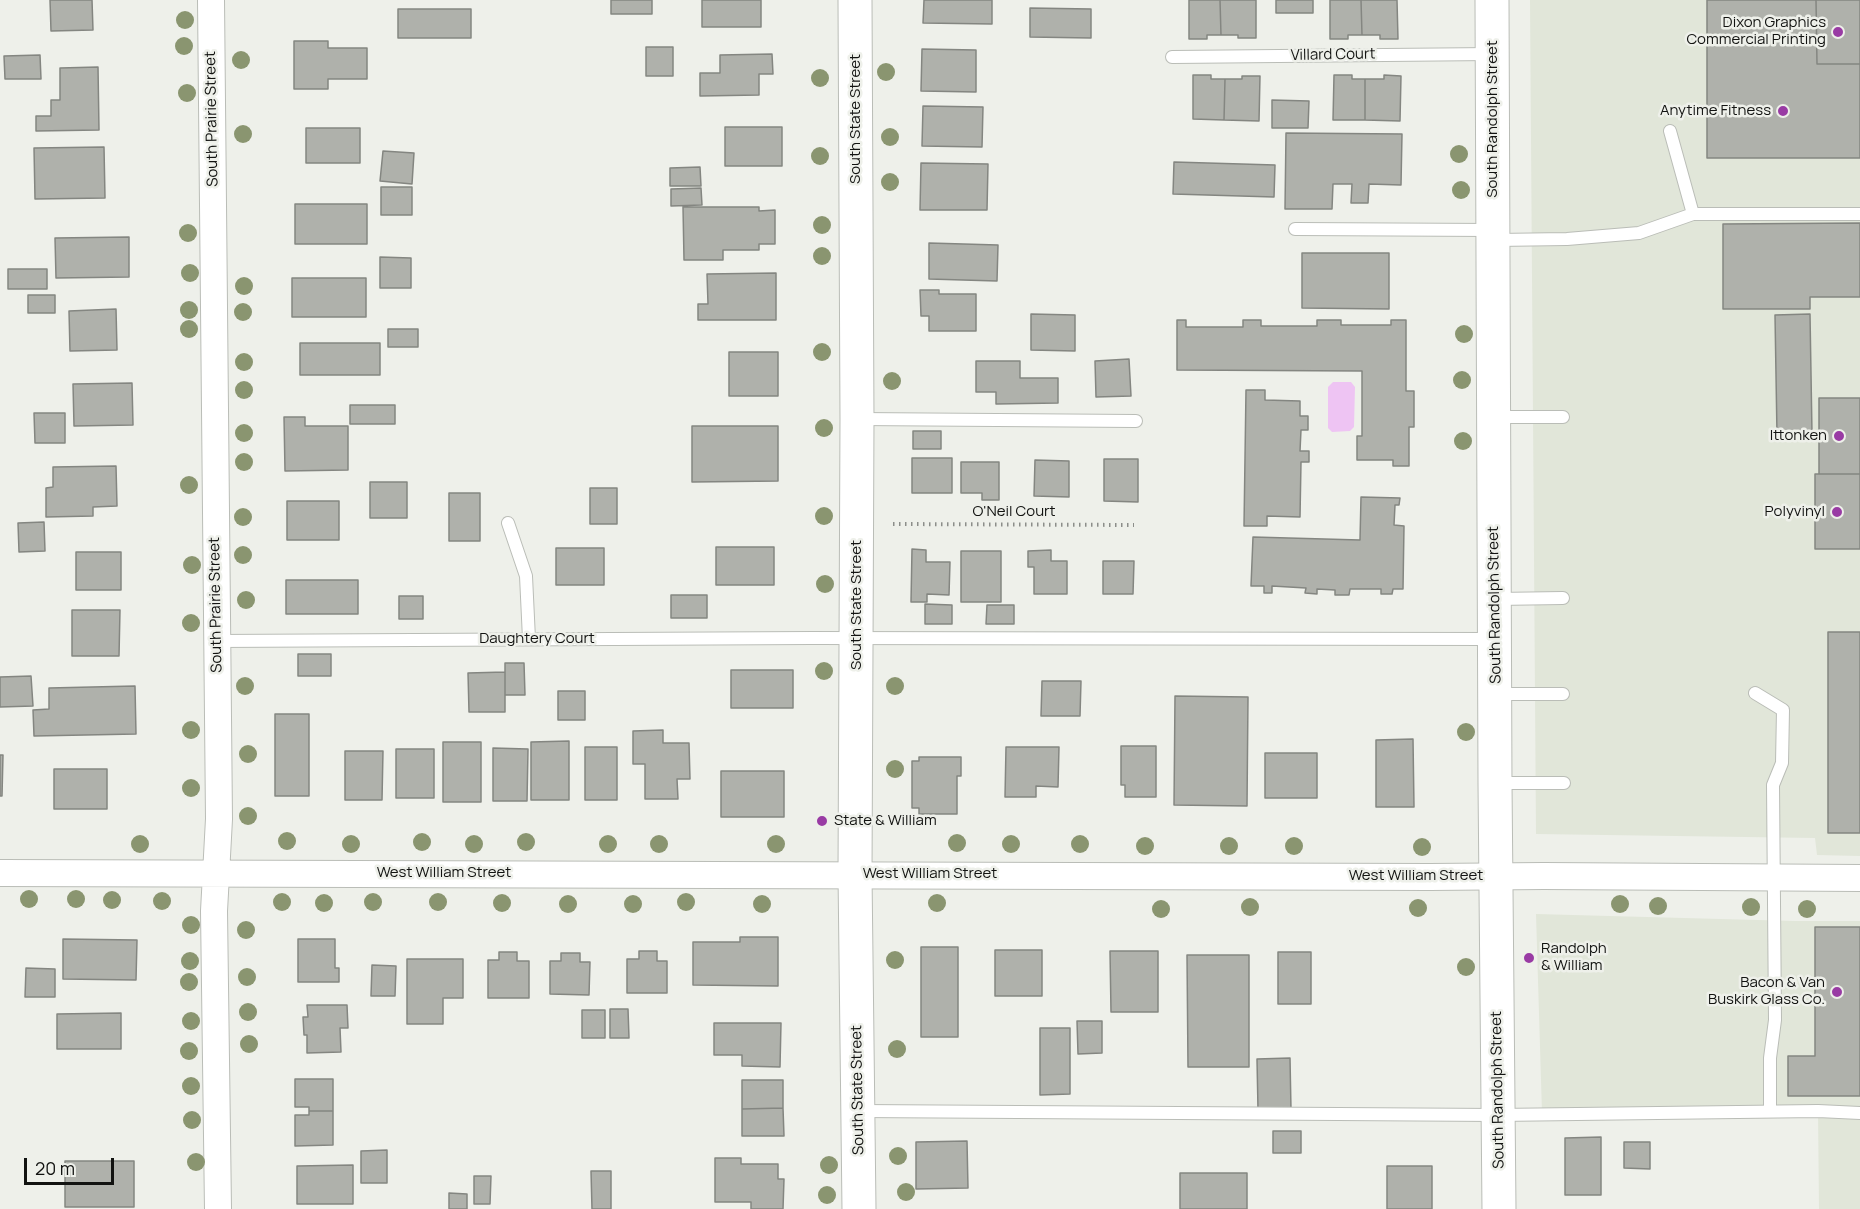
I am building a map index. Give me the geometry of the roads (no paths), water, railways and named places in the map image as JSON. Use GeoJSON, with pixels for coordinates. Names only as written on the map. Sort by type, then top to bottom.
{"type":"FeatureCollection","features":[{"type":"Feature","properties":{"kind":"main road","name":"South State Street"},"geometry":{"type":"LineString","coordinates":[[855,0],[857,419],[855,874],[859,1209]]}},
{"type":"Feature","properties":{"kind":"main road","name":"South Randolph Street"},"geometry":{"type":"LineString","coordinates":[[1492,0],[1499,1209]]}},
{"type":"Feature","properties":{"kind":"street","name":"South Prairie Street"},"geometry":{"type":"LineString","coordinates":[[211,0],[219,829],[214,921],[218,1209]]}},
{"type":"Feature","properties":{"kind":"street","name":"West William Street"},"geometry":{"type":"LineString","coordinates":[[0,873],[1860,878]]}},
{"type":"Feature","properties":{"kind":"lane","name":"Villard Court"},"geometry":{"type":"LineString","coordinates":[[1172,57],[1493,54]]}},
{"type":"Feature","properties":{"kind":"lane"},"geometry":{"type":"LineString","coordinates":[[1670,131],[1693,214]]}},
{"type":"Feature","properties":{"kind":"lane"},"geometry":{"type":"LineString","coordinates":[[1295,229],[1567,239],[1639,233],[1693,214],[1860,214]]}},
{"type":"Feature","properties":{"kind":"lane"},"geometry":{"type":"LineString","coordinates":[[1493,417],[1563,417]]}},
{"type":"Feature","properties":{"kind":"lane"},"geometry":{"type":"LineString","coordinates":[[857,419],[1136,421]]}},
{"type":"Feature","properties":{"kind":"lane"},"geometry":{"type":"LineString","coordinates":[[508,523],[526,576],[529,639]]}},
{"type":"Feature","properties":{"kind":"lane"},"geometry":{"type":"LineString","coordinates":[[1494,598],[1563,598]]}},
{"type":"Feature","properties":{"kind":"lane","name":"Daughtery Court"},"geometry":{"type":"LineString","coordinates":[[216,641],[857,638],[1494,639]]}},
{"type":"Feature","properties":{"kind":"lane"},"geometry":{"type":"LineString","coordinates":[[1755,693],[1783,710],[1782,763],[1773,785],[1775,1020],[1770,1058],[1770,1111]]}},
{"type":"Feature","properties":{"kind":"lane"},"geometry":{"type":"LineString","coordinates":[[1496,694],[1563,694]]}},
{"type":"Feature","properties":{"kind":"lane"},"geometry":{"type":"LineString","coordinates":[[1495,783],[1564,783]]}},
{"type":"Feature","properties":{"kind":"lane"},"geometry":{"type":"LineString","coordinates":[[858,1111],[1497,1115],[1770,1111],[1860,1113]]}},
{"type":"Feature","properties":{"kind":"place","name":"Dixon Graphics Commercial Printing"},"geometry":{"type":"Point","coordinates":[1838,32]}},
{"type":"Feature","properties":{"kind":"place","name":"Anytime Fitness"},"geometry":{"type":"Point","coordinates":[1783,111]}},
{"type":"Feature","properties":{"kind":"place","name":"Ittonken"},"geometry":{"type":"Point","coordinates":[1839,436]}},
{"type":"Feature","properties":{"kind":"place","name":"Polyvinyl"},"geometry":{"type":"Point","coordinates":[1837,512]}},
{"type":"Feature","properties":{"kind":"place","name":"State & William"},"geometry":{"type":"Point","coordinates":[822,821]}},
{"type":"Feature","properties":{"kind":"place","name":"Randolph & William"},"geometry":{"type":"Point","coordinates":[1529,958]}},
{"type":"Feature","properties":{"kind":"place","name":"Bacon & Van Buskirk Glass Co."},"geometry":{"type":"Point","coordinates":[1837,992]}}]}
